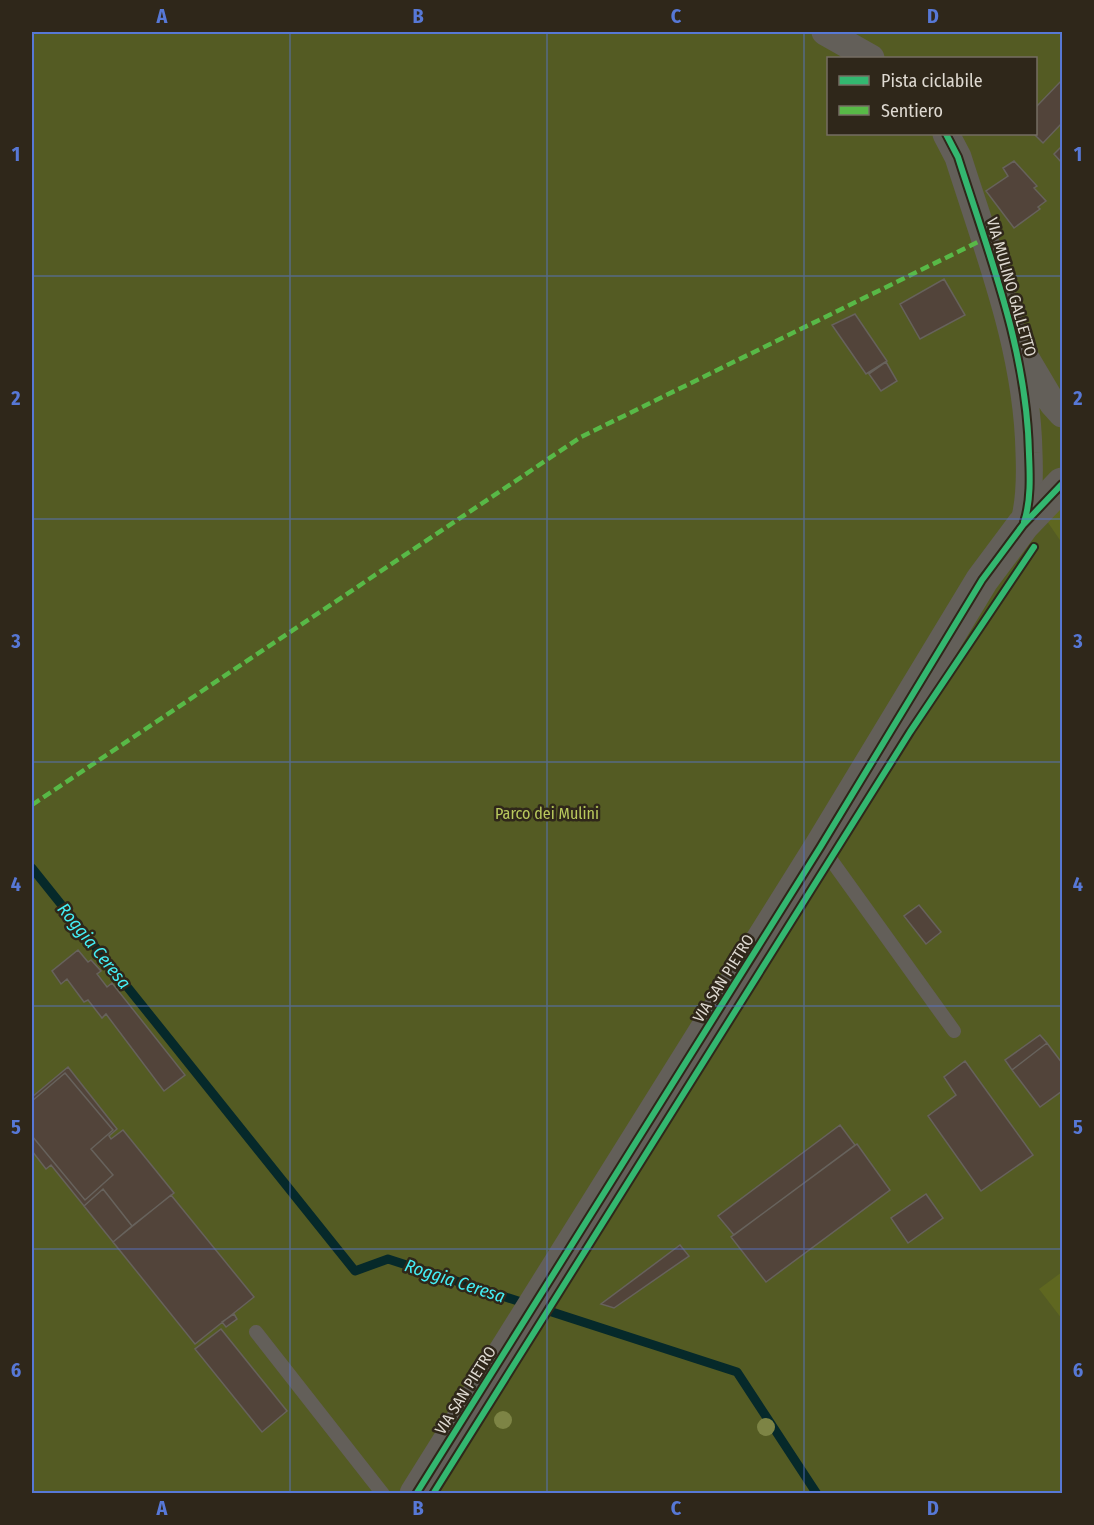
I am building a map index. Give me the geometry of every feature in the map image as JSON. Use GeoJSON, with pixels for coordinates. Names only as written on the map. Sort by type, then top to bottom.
{"type":"FeatureCollection","features":[{"type":"Feature","properties":{"kind":"street"},"geometry":{"type":"LineString","coordinates":[[825,32],[869,57]]}},
{"type":"Feature","properties":{"kind":"street","name":"VIA MULINO GALLETTO"},"geometry":{"type":"LineString","coordinates":[[947,135],[958,157],[1017,343],[1029,435],[1028,504],[1023,525]]}},
{"type":"Feature","properties":{"kind":"street","name":"VIA MULINO GALLETTO"},"geometry":{"type":"LineString","coordinates":[[1017,343],[1053,404],[1062,414]]}},
{"type":"Feature","properties":{"kind":"street","name":"VIA SAN PIETRO"},"geometry":{"type":"LineString","coordinates":[[417,1494],[821,846],[982,580],[1023,525],[1062,484]]}},
{"type":"Feature","properties":{"kind":"lane"},"geometry":{"type":"LineString","coordinates":[[821,846],[954,1031]]}},
{"type":"Feature","properties":{"kind":"lane"},"geometry":{"type":"LineString","coordinates":[[256,1332],[383,1494]]}},
{"type":"Feature","properties":{"kind":"green space","name":"Parco dei Mulini"},"geometry":{"type":"Polygon","coordinates":[[[32,32],[1062,32],[1062,1493],[32,1493],[32,32]]]}},
{"type":"Feature","properties":{"kind":"green space"},"geometry":{"type":"Polygon","coordinates":[[[1062,484],[1062,543],[1038,508],[1062,484]]]}},
{"type":"Feature","properties":{"kind":"green space"},"geometry":{"type":"Polygon","coordinates":[[[1062,1272],[1062,1319],[1039,1289],[1062,1272]]]}},
{"type":"Feature","properties":{"kind":"building"},"geometry":{"type":"Polygon","coordinates":[[[1062,80],[1062,123],[1043,143],[1035,135],[1037,135],[1037,106],[1062,80]]]}},
{"type":"Feature","properties":{"kind":"building"},"geometry":{"type":"Polygon","coordinates":[[[1062,146],[1062,163],[1054,154],[1062,146]]]}},
{"type":"Feature","properties":{"kind":"building"},"geometry":{"type":"Polygon","coordinates":[[[1014,161],[1037,186],[1034,188],[1046,201],[1038,207],[1040,209],[1014,228],[986,191],[1008,176],[1003,168],[1014,161]]]}},
{"type":"Feature","properties":{"kind":"building"},"geometry":{"type":"Polygon","coordinates":[[[944,279],[965,315],[920,339],[900,304],[944,279]]]}},
{"type":"Feature","properties":{"kind":"building"},"geometry":{"type":"Polygon","coordinates":[[[855,314],[887,361],[866,374],[832,325],[855,314]]]}},
{"type":"Feature","properties":{"kind":"building"},"geometry":{"type":"Polygon","coordinates":[[[886,362],[897,381],[881,391],[869,374],[886,362]]]}},
{"type":"Feature","properties":{"kind":"building"},"geometry":{"type":"Polygon","coordinates":[[[919,905],[941,932],[926,944],[904,916],[919,905]]]}},
{"type":"Feature","properties":{"kind":"building"},"geometry":{"type":"Polygon","coordinates":[[[78,950],[88,962],[91,960],[101,971],[97,974],[107,987],[112,983],[185,1075],[164,1091],[106,1014],[102,1018],[88,1000],[84,1002],[67,979],[61,984],[52,971],[78,950]]]}},
{"type":"Feature","properties":{"kind":"building"},"geometry":{"type":"Polygon","coordinates":[[[1040,1035],[1047,1043],[1012,1070],[1005,1060],[1040,1035]]]}},
{"type":"Feature","properties":{"kind":"building"},"geometry":{"type":"Polygon","coordinates":[[[1047,1043],[1062,1063],[1062,1091],[1040,1107],[1012,1070],[1047,1043]]]}},
{"type":"Feature","properties":{"kind":"building"},"geometry":{"type":"Polygon","coordinates":[[[965,1061],[1033,1155],[981,1191],[928,1116],[956,1095],[944,1077],[965,1061]]]}},
{"type":"Feature","properties":{"kind":"building"},"geometry":{"type":"Polygon","coordinates":[[[68,1067],[117,1129],[109,1136],[111,1139],[123,1130],[174,1193],[132,1226],[103,1189],[84,1206],[51,1165],[46,1169],[32,1151],[32,1136],[85,1200],[113,1175],[91,1149],[113,1130],[65,1073],[32,1101],[32,1097],[68,1067]]]}},
{"type":"Feature","properties":{"kind":"building"},"geometry":{"type":"Polygon","coordinates":[[[65,1073],[113,1130],[91,1149],[113,1175],[85,1200],[32,1136],[32,1101],[65,1073]]]}},
{"type":"Feature","properties":{"kind":"building"},"geometry":{"type":"Polygon","coordinates":[[[840,1125],[855,1145],[734,1235],[718,1216],[840,1125]]]}},
{"type":"Feature","properties":{"kind":"building"},"geometry":{"type":"Polygon","coordinates":[[[857,1144],[890,1190],[766,1282],[731,1237],[857,1144]]]}},
{"type":"Feature","properties":{"kind":"building"},"geometry":{"type":"Polygon","coordinates":[[[103,1189],[132,1226],[113,1242],[84,1206],[103,1189]]]}},
{"type":"Feature","properties":{"kind":"building"},"geometry":{"type":"Polygon","coordinates":[[[926,1194],[943,1218],[908,1243],[891,1218],[926,1194]]]}},
{"type":"Feature","properties":{"kind":"building"},"geometry":{"type":"Polygon","coordinates":[[[171,1195],[254,1297],[195,1344],[113,1242],[171,1195]]]}},
{"type":"Feature","properties":{"kind":"building"},"geometry":{"type":"Polygon","coordinates":[[[680,1245],[689,1256],[614,1308],[601,1304],[680,1245]]]}},
{"type":"Feature","properties":{"kind":"building"},"geometry":{"type":"Polygon","coordinates":[[[234,1314],[237,1319],[226,1327],[222,1322],[234,1314]]]}},
{"type":"Feature","properties":{"kind":"building"},"geometry":{"type":"Polygon","coordinates":[[[221,1329],[287,1411],[262,1432],[195,1349],[221,1329]]]}},
{"type":"Feature","properties":{"kind":"waterway","name":"Roggia Ceresa"},"geometry":{"type":"LineString","coordinates":[[32,868],[355,1271],[388,1259],[737,1372],[817,1494]]}},
{"type":"Feature","properties":{"kind":"marked path"},"geometry":{"type":"LineString","coordinates":[[32,805],[581,437],[984,239]]}},
{"type":"Feature","properties":{"kind":"cycle path"},"geometry":{"type":"LineString","coordinates":[[947,135],[958,157],[994,267],[1014,340],[1027,415],[1030,471],[1029,497],[1024,522]]}},
{"type":"Feature","properties":{"kind":"cycle path"},"geometry":{"type":"LineString","coordinates":[[416,1494],[821,846],[982,580],[1023,525],[1062,484]]}},
{"type":"Feature","properties":{"kind":"cycle path"},"geometry":{"type":"LineString","coordinates":[[433,1494],[910,732],[1034,547]]}}]}
